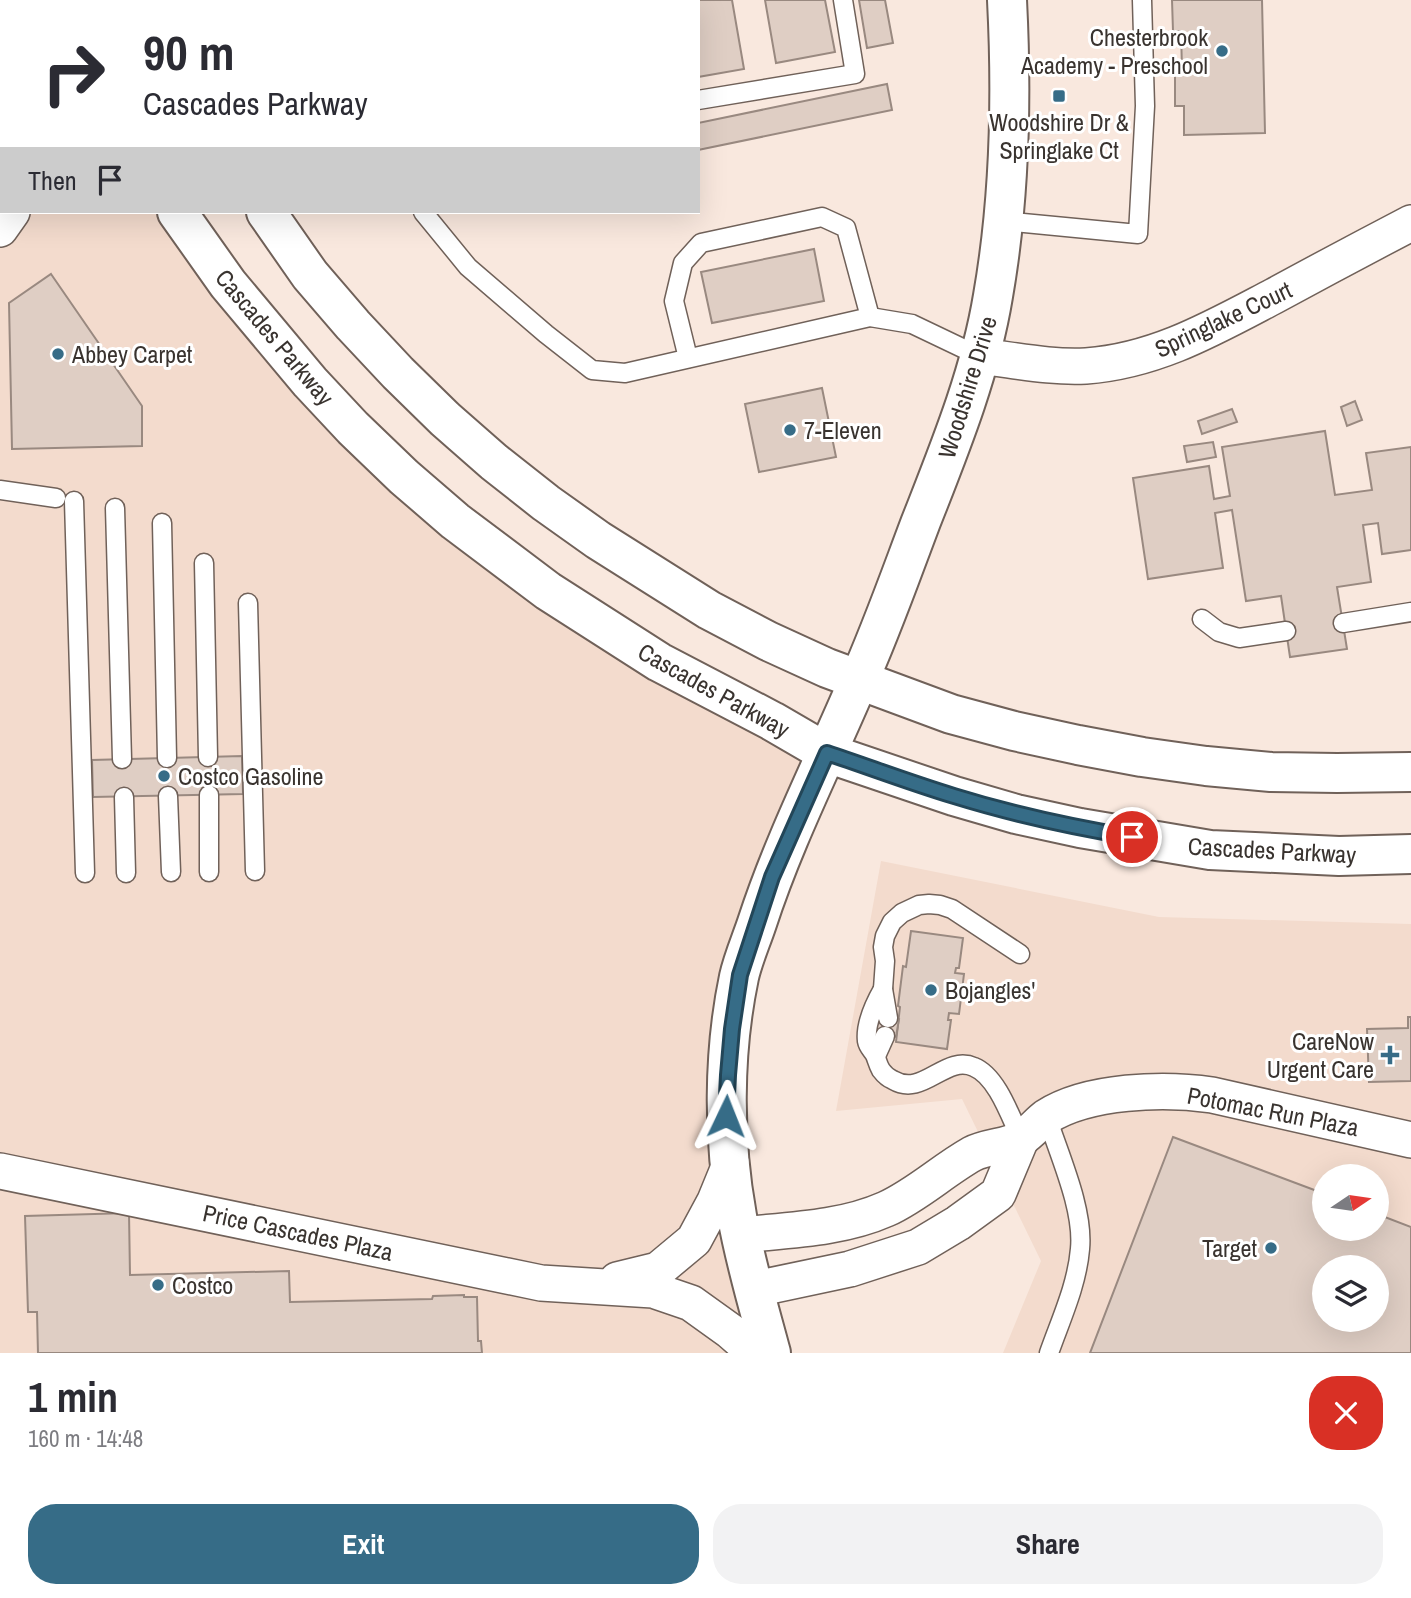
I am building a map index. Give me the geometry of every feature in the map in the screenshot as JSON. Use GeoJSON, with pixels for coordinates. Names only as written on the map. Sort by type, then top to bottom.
{"type":"FeatureCollection","features":[{"type":"Feature","properties":{"kind":"main road","name":"Woodshire Drive"},"geometry":{"type":"LineString","coordinates":[[771,1353],[736,1211],[726,1116],[732,1029],[740,975],[772,877],[860,680],[962,418],[979,356],[993,295],[1003,221],[1010,64],[1007,0]]}},
{"type":"Feature","properties":{"kind":"main road","name":"Cascades Parkway"},"geometry":{"type":"LineString","coordinates":[[178,214],[228,284],[310,382],[404,477],[455,521],[548,591],[659,662],[827,753],[954,796],[1016,814],[1080,828],[1223,850],[1339,856],[1411,854]]}},
{"type":"Feature","properties":{"kind":"main road"},"geometry":{"type":"LineString","coordinates":[[267,214],[310,275],[353,325],[398,373],[465,436],[546,503],[598,540],[709,610],[779,646],[827,668],[951,714],[1078,745],[1206,766],[1271,772],[1411,772]]}},
{"type":"Feature","properties":{"kind":"street"},"geometry":{"type":"LineString","coordinates":[[0,229],[11,214]]}},
{"type":"Feature","properties":{"kind":"street","name":"Springlake Court"},"geometry":{"type":"LineString","coordinates":[[979,356],[1060,366],[1085,366],[1129,360],[1170,348],[1411,223]]}},
{"type":"Feature","properties":{"kind":"street","name":"Potomac Run Plaza"},"geometry":{"type":"LineString","coordinates":[[741,1236],[832,1226],[871,1215],[910,1195],[974,1152],[1034,1128],[1075,1104],[1100,1098],[1160,1091],[1212,1095],[1411,1140]]}},
{"type":"Feature","properties":{"kind":"street"},"geometry":{"type":"LineString","coordinates":[[755,1289],[850,1269],[918,1247],[998,1194],[1034,1128]]}},
{"type":"Feature","properties":{"kind":"street","name":"Price Cascades Plaza"},"geometry":{"type":"LineString","coordinates":[[596,1286],[658,1270],[694,1240],[715,1201],[731,1162]]}},
{"type":"Feature","properties":{"kind":"street","name":"Price Cascades Plaza"},"geometry":{"type":"LineString","coordinates":[[0,1171],[541,1283],[653,1290],[691,1303],[755,1353]]}},
{"type":"Feature","properties":{"kind":"lane"},"geometry":{"type":"LineString","coordinates":[[700,100],[855,74],[843,0]]}},
{"type":"Feature","properties":{"kind":"lane"},"geometry":{"type":"LineString","coordinates":[[1003,221],[1138,234],[1145,106],[1142,0]]}},
{"type":"Feature","properties":{"kind":"lane"},"geometry":{"type":"LineString","coordinates":[[425,214],[468,267],[592,370],[625,373],[870,317],[912,324],[979,356]]}},
{"type":"Feature","properties":{"kind":"lane"},"geometry":{"type":"LineString","coordinates":[[688,358],[674,301],[683,263],[701,243],[822,217],[846,228],[870,317]]}},
{"type":"Feature","properties":{"kind":"lane"},"geometry":{"type":"LineString","coordinates":[[0,491],[56,498]]}},
{"type":"Feature","properties":{"kind":"lane"},"geometry":{"type":"LineString","coordinates":[[74,501],[85,873]]}},
{"type":"Feature","properties":{"kind":"lane"},"geometry":{"type":"LineString","coordinates":[[115,508],[122,760]]}},
{"type":"Feature","properties":{"kind":"lane"},"geometry":{"type":"LineString","coordinates":[[162,523],[167,758]]}},
{"type":"Feature","properties":{"kind":"lane"},"geometry":{"type":"LineString","coordinates":[[204,563],[208,757]]}},
{"type":"Feature","properties":{"kind":"lane"},"geometry":{"type":"LineString","coordinates":[[248,603],[255,872]]}},
{"type":"Feature","properties":{"kind":"lane"},"geometry":{"type":"LineString","coordinates":[[1343,622],[1411,612]]}},
{"type":"Feature","properties":{"kind":"lane"},"geometry":{"type":"LineString","coordinates":[[1202,619],[1219,632],[1239,638],[1286,631]]}},
{"type":"Feature","properties":{"kind":"lane"},"geometry":{"type":"LineString","coordinates":[[209,795],[209,872]]}},
{"type":"Feature","properties":{"kind":"lane"},"geometry":{"type":"LineString","coordinates":[[168,796],[171,872]]}},
{"type":"Feature","properties":{"kind":"lane"},"geometry":{"type":"LineString","coordinates":[[124,797],[126,873]]}},
{"type":"Feature","properties":{"kind":"lane"},"geometry":{"type":"LineString","coordinates":[[888,1018],[883,989],[883,947],[892,922],[902,913],[919,905],[940,905],[952,909],[1020,954]]}},
{"type":"Feature","properties":{"kind":"lane"},"geometry":{"type":"LineString","coordinates":[[883,989],[875,1003],[867,1040],[885,1075],[901,1084],[909,1085],[923,1082],[955,1066],[970,1065],[982,1071],[1034,1128],[1078,1215],[1080,1248],[1071,1294],[1049,1353]]}},
{"type":"Feature","properties":{"kind":"lane"},"geometry":{"type":"LineString","coordinates":[[876,1056],[885,1036]]}},
{"type":"Feature","properties":{"kind":"shaded area"},"geometry":{"type":"Polygon","coordinates":[[[11,214],[179,214],[404,477],[827,753],[732,1029],[771,1353],[0,1353],[0,229],[11,214]]]}},
{"type":"Feature","properties":{"kind":"shaded area"},"geometry":{"type":"Polygon","coordinates":[[[881,861],[1159,917],[1411,924],[1411,1353],[1003,1353],[1041,1261],[962,1099],[836,1111],[881,861]]]}},
{"type":"Feature","properties":{"kind":"building"},"geometry":{"type":"Polygon","coordinates":[[[700,0],[732,0],[744,69],[700,77],[700,0]]]}},
{"type":"Feature","properties":{"kind":"building"},"geometry":{"type":"Polygon","coordinates":[[[765,0],[825,0],[835,52],[776,63],[765,0]]]}},
{"type":"Feature","properties":{"kind":"building"},"geometry":{"type":"Polygon","coordinates":[[[859,0],[885,0],[893,43],[867,48],[859,0]]]}},
{"type":"Feature","properties":{"kind":"building","name":"Chesterbrook Academy - Preschool"},"geometry":{"type":"Polygon","coordinates":[[[1172,0],[1262,0],[1265,133],[1184,135],[1184,106],[1175,106],[1175,71],[1182,70],[1181,31],[1173,31],[1172,0]]]}},
{"type":"Feature","properties":{"kind":"building"},"geometry":{"type":"Polygon","coordinates":[[[887,84],[892,110],[700,150],[700,123],[887,84]]]}},
{"type":"Feature","properties":{"kind":"building"},"geometry":{"type":"Polygon","coordinates":[[[814,249],[824,301],[712,323],[701,272],[814,249]]]}},
{"type":"Feature","properties":{"kind":"building","name":"Abbey Carpet"},"geometry":{"type":"Polygon","coordinates":[[[51,274],[142,406],[142,446],[12,449],[9,303],[51,274]]]}},
{"type":"Feature","properties":{"kind":"building","name":"7-Eleven"},"geometry":{"type":"Polygon","coordinates":[[[822,388],[836,457],[759,472],[745,404],[822,388]]]}},
{"type":"Feature","properties":{"kind":"building"},"geometry":{"type":"Polygon","coordinates":[[[1355,401],[1362,420],[1347,426],[1341,407],[1355,401]]]}},
{"type":"Feature","properties":{"kind":"building"},"geometry":{"type":"Polygon","coordinates":[[[1232,409],[1237,422],[1202,434],[1198,421],[1232,409]]]}},
{"type":"Feature","properties":{"kind":"building"},"geometry":{"type":"Polygon","coordinates":[[[1325,431],[1335,495],[1372,490],[1366,453],[1411,447],[1411,550],[1382,554],[1378,523],[1363,525],[1371,582],[1337,587],[1347,649],[1290,657],[1281,596],[1246,601],[1232,510],[1215,513],[1223,568],[1148,579],[1133,478],[1209,466],[1214,499],[1230,496],[1222,447],[1325,431]]]}},
{"type":"Feature","properties":{"kind":"building"},"geometry":{"type":"Polygon","coordinates":[[[1213,442],[1216,457],[1187,462],[1184,446],[1213,442]]]}},
{"type":"Feature","properties":{"kind":"building"},"geometry":{"type":"Polygon","coordinates":[[[242,756],[243,794],[93,797],[92,760],[242,756]]]}},
{"type":"Feature","properties":{"kind":"building","name":"Bojangles'"},"geometry":{"type":"Polygon","coordinates":[[[911,931],[963,938],[959,968],[956,968],[955,973],[964,974],[959,1014],[949,1013],[948,1020],[951,1020],[947,1049],[896,1042],[903,966],[906,967],[911,931]]]}},
{"type":"Feature","properties":{"kind":"building"},"geometry":{"type":"Polygon","coordinates":[[[875,1016],[899,1019],[896,1037],[873,1034],[875,1016]]]}},
{"type":"Feature","properties":{"kind":"building","name":"CareNow Urgent Care"},"geometry":{"type":"Polygon","coordinates":[[[1408,1017],[1411,1017],[1411,1081],[1369,1082],[1367,1029],[1408,1028],[1408,1017]]]}},
{"type":"Feature","properties":{"kind":"building","name":"Target"},"geometry":{"type":"Polygon","coordinates":[[[1173,1137],[1312,1189],[1312,1241],[1390,1241],[1390,1219],[1411,1227],[1411,1353],[1090,1353],[1173,1137]]]}},
{"type":"Feature","properties":{"kind":"building","name":"Costco"},"geometry":{"type":"Polygon","coordinates":[[[129,1213],[130,1275],[289,1271],[290,1302],[432,1299],[433,1296],[464,1295],[477,1297],[478,1341],[481,1341],[482,1353],[38,1353],[37,1312],[28,1312],[25,1216],[129,1213]]]}},
{"type":"Feature","properties":{"kind":"place","name":"Chesterbrook Academy - Preschool"},"geometry":{"type":"Point","coordinates":[1222,51]}},
{"type":"Feature","properties":{"kind":"place","name":"Woodshire Dr & Springlake Ct"},"geometry":{"type":"Point","coordinates":[1059,96]}},
{"type":"Feature","properties":{"kind":"place","name":"Abbey Carpet"},"geometry":{"type":"Point","coordinates":[58,354]}},
{"type":"Feature","properties":{"kind":"place","name":"7-Eleven"},"geometry":{"type":"Point","coordinates":[790,430]}},
{"type":"Feature","properties":{"kind":"place","name":"Costco Gasoline"},"geometry":{"type":"Point","coordinates":[164,776]}},
{"type":"Feature","properties":{"kind":"place","name":"Bojangles'"},"geometry":{"type":"Point","coordinates":[931,990]}},
{"type":"Feature","properties":{"kind":"place","name":"CareNow Urgent Care"},"geometry":{"type":"Point","coordinates":[1390,1055]}},
{"type":"Feature","properties":{"kind":"place","name":"Target"},"geometry":{"type":"Point","coordinates":[1271,1248]}},
{"type":"Feature","properties":{"kind":"place","name":"Costco"},"geometry":{"type":"Point","coordinates":[158,1285]}},
{"type":"Feature","properties":{"kind":"route"},"geometry":{"type":"LineString","coordinates":[[726,1116],[732,1029],[740,975],[772,877],[827,753],[1016,814],[1132,837]]}}]}
